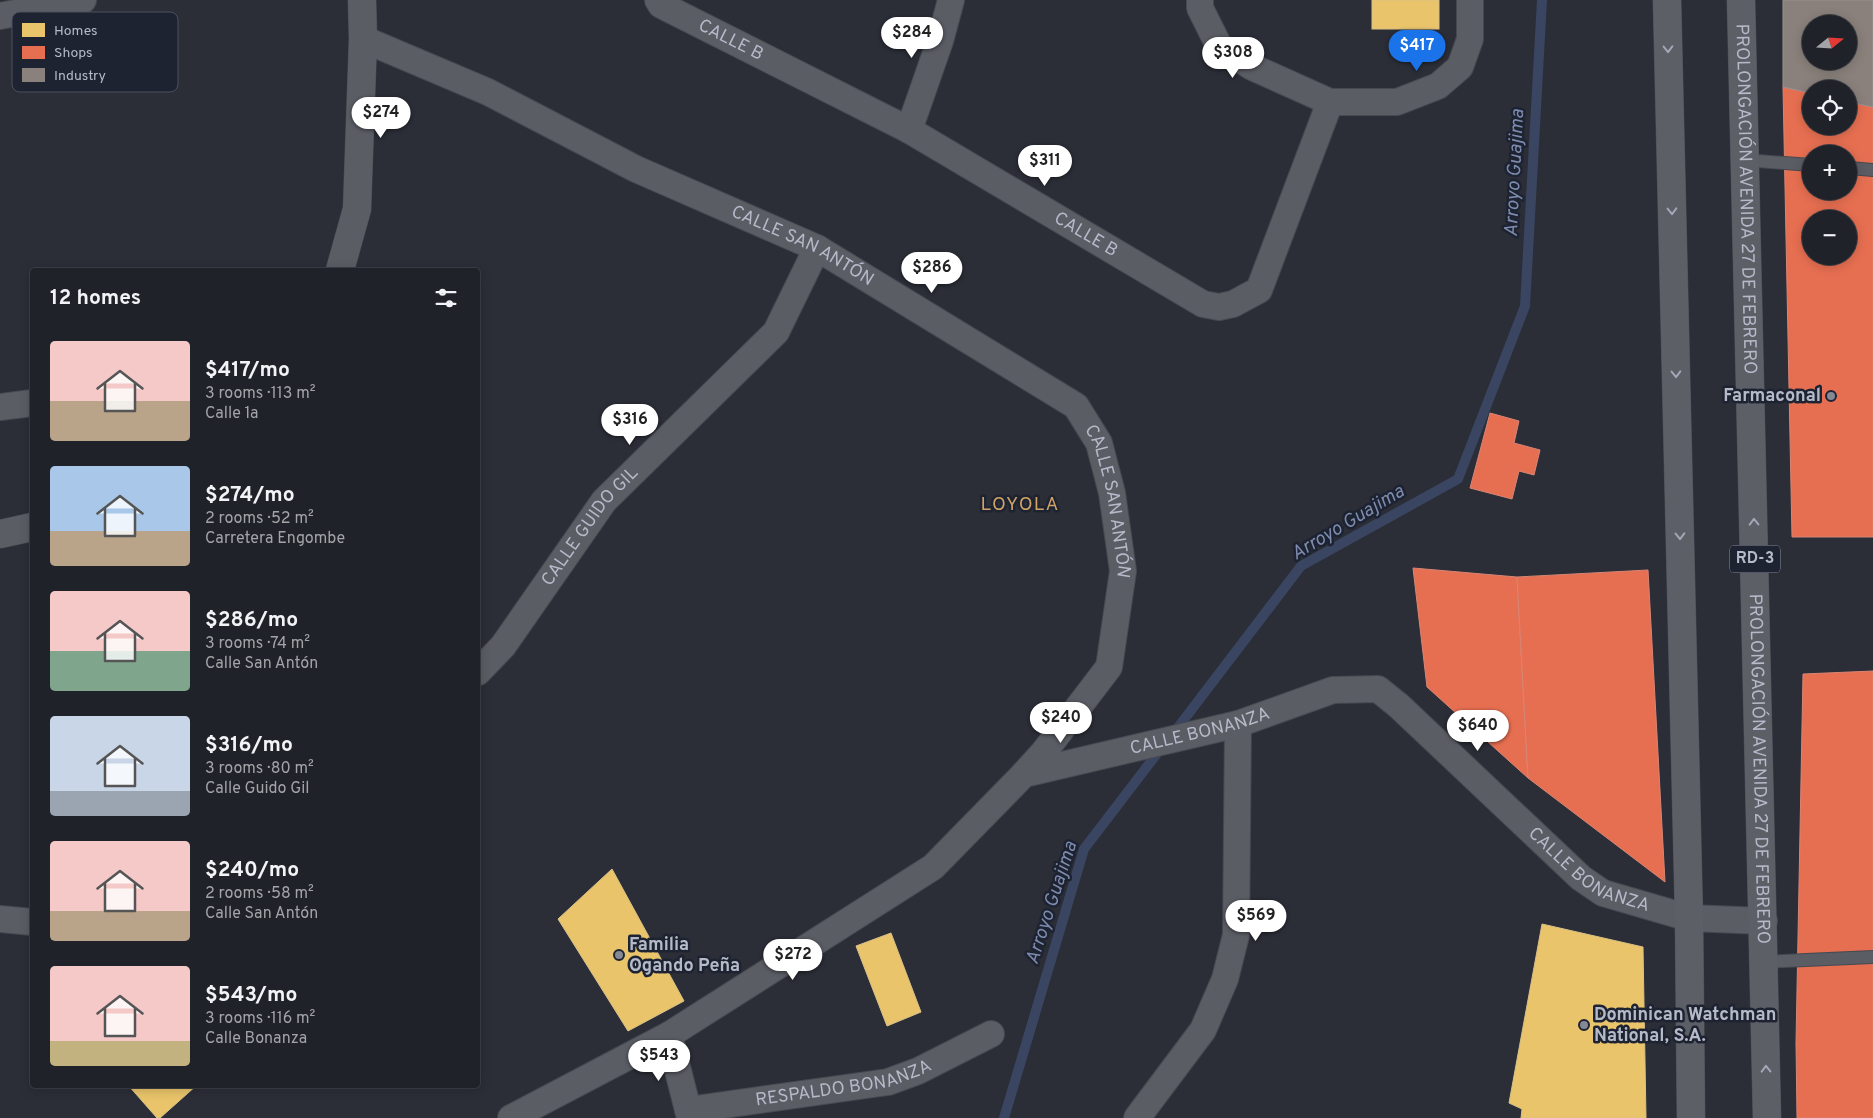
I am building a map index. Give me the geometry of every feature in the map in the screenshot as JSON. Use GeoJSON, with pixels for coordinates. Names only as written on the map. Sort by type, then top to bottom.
{"type":"FeatureCollection","features":[{"type":"Feature","properties":{"kind":"main road"},"geometry":{"type":"LineString","coordinates":[[1666,0],[1689,918],[1691,1118]]}},
{"type":"Feature","properties":{"kind":"main road","name":"PROLONGACIÓN AVENIDA 27 DE FEBRERO"},"geometry":{"type":"LineString","coordinates":[[1741,0],[1764,921],[1767,1118]]}},
{"type":"Feature","properties":{"kind":"street"},"geometry":{"type":"LineString","coordinates":[[21,12],[83,0]]}},
{"type":"Feature","properties":{"kind":"street"},"geometry":{"type":"LineString","coordinates":[[341,268],[357,209],[363,39],[362,0]]}},
{"type":"Feature","properties":{"kind":"street","name":"CALLE B"},"geometry":{"type":"LineString","coordinates":[[658,0],[661,5],[909,130],[1203,304],[1219,307],[1233,304],[1259,290],[1330,102]]}},
{"type":"Feature","properties":{"kind":"street"},"geometry":{"type":"LineString","coordinates":[[909,130],[940,41],[951,0]]}},
{"type":"Feature","properties":{"kind":"street"},"geometry":{"type":"LineString","coordinates":[[1200,0],[1200,8],[1219,46],[1252,67],[1330,102],[1397,102],[1438,86],[1460,67],[1470,39],[1470,0]]}},
{"type":"Feature","properties":{"kind":"street","name":"CALLE SAN ANTÓN"},"geometry":{"type":"LineString","coordinates":[[363,39],[488,92],[636,169],[817,248],[1076,406],[1099,443],[1112,493],[1123,571],[1109,666],[1044,752],[1024,774]]}},
{"type":"Feature","properties":{"kind":"street","name":"CALLE GUIDO GIL"},"geometry":{"type":"LineString","coordinates":[[480,670],[503,646],[604,501],[776,332],[817,248]]}},
{"type":"Feature","properties":{"kind":"street"},"geometry":{"type":"LineString","coordinates":[[0,407],[30,403]]}},
{"type":"Feature","properties":{"kind":"street"},"geometry":{"type":"LineString","coordinates":[[0,534],[30,527]]}},
{"type":"Feature","properties":{"kind":"street","name":"CALLE BONANZA"},"geometry":{"type":"LineString","coordinates":[[1024,774],[1238,724],[1334,690],[1378,689],[1399,706],[1581,878],[1603,893],[1689,918],[1764,921]]}},
{"type":"Feature","properties":{"kind":"street"},"geometry":{"type":"LineString","coordinates":[[1137,1118],[1203,1030],[1225,979],[1236,935],[1238,724]]}},
{"type":"Feature","properties":{"kind":"street"},"geometry":{"type":"LineString","coordinates":[[511,1118],[669,1035],[933,867],[1024,774]]}},
{"type":"Feature","properties":{"kind":"street"},"geometry":{"type":"LineString","coordinates":[[0,919],[30,922]]}},
{"type":"Feature","properties":{"kind":"street","name":"RESPALDO BONANZA"},"geometry":{"type":"LineString","coordinates":[[689,1114],[888,1082],[918,1071],[991,1034]]}},
{"type":"Feature","properties":{"kind":"street"},"geometry":{"type":"LineString","coordinates":[[669,1035],[689,1114]]}},
{"type":"Feature","properties":{"kind":"lane"},"geometry":{"type":"LineString","coordinates":[[1745,160],[1802,164]]}},
{"type":"Feature","properties":{"kind":"lane"},"geometry":{"type":"LineString","coordinates":[[1857,169],[1873,170]]}},
{"type":"Feature","properties":{"kind":"lane"},"geometry":{"type":"LineString","coordinates":[[1764,962],[1873,957]]}},
{"type":"Feature","properties":{"kind":"building: Homes"},"geometry":{"type":"Polygon","coordinates":[[[1372,0],[1439,0],[1439,29],[1372,29],[1372,0]]]}},
{"type":"Feature","properties":{"kind":"building: Homes","name":"Familia Ogando Peña"},"geometry":{"type":"Polygon","coordinates":[[[612,869],[684,1001],[628,1031],[558,919],[612,869]]]}},
{"type":"Feature","properties":{"kind":"building: Homes","name":"Dominican Watchman National, S.A."},"geometry":{"type":"Polygon","coordinates":[[[1542,924],[1643,947],[1646,1118],[1521,1118],[1522,1109],[1509,1103],[1542,924]]]}},
{"type":"Feature","properties":{"kind":"building: Homes"},"geometry":{"type":"Polygon","coordinates":[[[891,933],[921,1012],[887,1026],[856,946],[891,933]]]}},
{"type":"Feature","properties":{"kind":"building: Homes"},"geometry":{"type":"Polygon","coordinates":[[[131,1088],[194,1088],[160,1118],[157,1118],[131,1088]]]}},
{"type":"Feature","properties":{"kind":"building: Shops","name":"Farmaconal"},"geometry":{"type":"Polygon","coordinates":[[[1783,87],[1802,91],[1802,135],[1857,135],[1857,104],[1873,107],[1873,537],[1792,537],[1783,87]]]}},
{"type":"Feature","properties":{"kind":"building: Shops"},"geometry":{"type":"Polygon","coordinates":[[[1490,413],[1519,421],[1514,443],[1540,450],[1534,475],[1519,471],[1512,499],[1470,488],[1490,413]]]}},
{"type":"Feature","properties":{"kind":"building: Shops"},"geometry":{"type":"Polygon","coordinates":[[[1413,568],[1517,577],[1528,778],[1427,687],[1413,568]]]}},
{"type":"Feature","properties":{"kind":"building: Shops"},"geometry":{"type":"Polygon","coordinates":[[[1648,570],[1665,882],[1528,778],[1517,577],[1648,570]]]}},
{"type":"Feature","properties":{"kind":"building: Shops"},"geometry":{"type":"Polygon","coordinates":[[[1873,671],[1873,1118],[1797,1118],[1796,1043],[1803,674],[1873,671]]]}},
{"type":"Feature","properties":{"kind":"building: Industry"},"geometry":{"type":"Polygon","coordinates":[[[1783,0],[1873,0],[1873,107],[1857,104],[1857,80],[1802,80],[1802,91],[1783,87],[1783,0]]]}},
{"type":"Feature","properties":{"kind":"waterway","name":"Arroyo Guajima"},"geometry":{"type":"LineString","coordinates":[[1173,734],[1301,566],[1458,479],[1525,306],[1542,0]]}},
{"type":"Feature","properties":{"kind":"waterway","name":"Arroyo Guajima"},"geometry":{"type":"LineString","coordinates":[[1004,1118],[1084,849],[1162,747]]}},
{"type":"Feature","properties":{"kind":"place","name":"Farmaconal"},"geometry":{"type":"Point","coordinates":[1831,396]}},
{"type":"Feature","properties":{"kind":"place","name":"Familia Ogando Peña"},"geometry":{"type":"Point","coordinates":[619,955]}},
{"type":"Feature","properties":{"kind":"place","name":"Dominican Watchman National, S.A."},"geometry":{"type":"Point","coordinates":[1584,1025]}},
{"type":"Feature","properties":{"kind":"district","name":"LOYOLA"},"geometry":{"type":"Point","coordinates":[1020,505]}}]}
